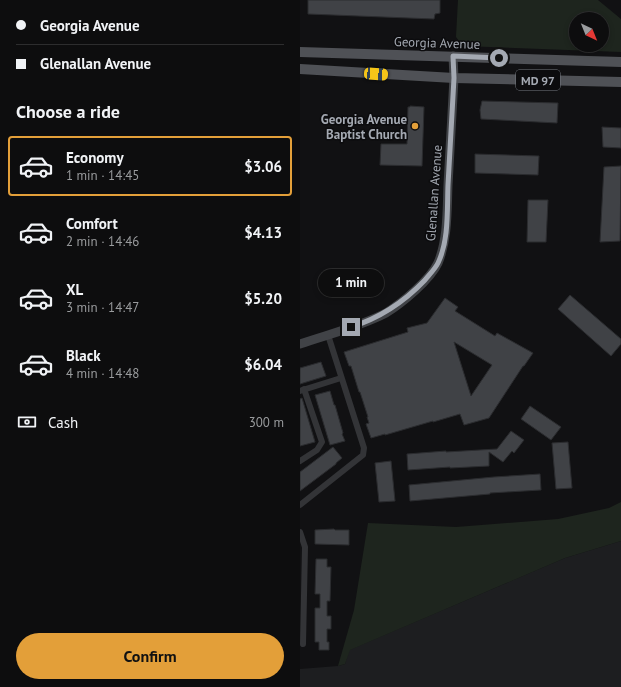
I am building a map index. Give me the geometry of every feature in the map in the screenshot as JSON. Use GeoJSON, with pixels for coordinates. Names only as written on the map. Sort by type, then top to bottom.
{"type":"FeatureCollection","features":[{"type":"Feature","properties":{"kind":"main road","name":"Georgia Avenue"},"geometry":{"type":"LineString","coordinates":[[300,52],[621,62]]}},
{"type":"Feature","properties":{"kind":"main road","name":"MD 97"},"geometry":{"type":"LineString","coordinates":[[300,69],[454,78],[621,82]]}},
{"type":"Feature","properties":{"kind":"street","name":"Glenallan Avenue"},"geometry":{"type":"LineString","coordinates":[[300,344],[365,323],[387,312],[420,285],[437,264],[443,249],[446,224],[454,78],[453,56]]}},
{"type":"Feature","properties":{"kind":"street"},"geometry":{"type":"LineString","coordinates":[[300,505],[362,455],[364,448],[328,335]]}},
{"type":"Feature","properties":{"kind":"street"},"geometry":{"type":"LineString","coordinates":[[300,462],[317,450],[322,442],[302,390],[341,378]]}},
{"type":"Feature","properties":{"kind":"street"},"geometry":{"type":"LineString","coordinates":[[300,532],[305,547],[302,556],[303,644]]}},
{"type":"Feature","properties":{"kind":"shaded area"},"geometry":{"type":"Polygon","coordinates":[[[458,0],[598,0],[621,19],[621,52],[609,52],[609,12],[569,12],[569,50],[463,46],[456,37],[458,0]]]}},
{"type":"Feature","properties":{"kind":"shaded area"},"geometry":{"type":"Polygon","coordinates":[[[621,502],[621,541],[565,558],[350,650],[345,664],[338,666],[354,610],[368,523],[456,527],[558,519],[609,508],[621,502]]]}},
{"type":"Feature","properties":{"kind":"shaded area"},"geometry":{"type":"Polygon","coordinates":[[[621,541],[621,687],[300,687],[300,669],[338,666],[345,664],[349,650],[565,558],[621,541]]]}},
{"type":"Feature","properties":{"kind":"building"},"geometry":{"type":"Polygon","coordinates":[[[308,0],[440,0],[440,13],[435,14],[434,19],[308,14],[308,0]]]}},
{"type":"Feature","properties":{"kind":"building"},"geometry":{"type":"Polygon","coordinates":[[[482,101],[558,103],[557,123],[481,119],[480,110],[482,101]]]}},
{"type":"Feature","properties":{"kind":"building","name":"Georgia Avenue Baptist Church"},"geometry":{"type":"Polygon","coordinates":[[[408,107],[424,107],[422,166],[380,165],[381,144],[407,144],[408,107]]]}},
{"type":"Feature","properties":{"kind":"building"},"geometry":{"type":"Polygon","coordinates":[[[602,127],[621,128],[621,148],[603,147],[602,127]]]}},
{"type":"Feature","properties":{"kind":"building"},"geometry":{"type":"Polygon","coordinates":[[[475,154],[539,156],[538,175],[475,173],[475,154]]]}},
{"type":"Feature","properties":{"kind":"building"},"geometry":{"type":"Polygon","coordinates":[[[621,166],[620,241],[600,242],[604,167],[621,166]]]}},
{"type":"Feature","properties":{"kind":"building"},"geometry":{"type":"Polygon","coordinates":[[[528,200],[548,200],[546,242],[527,242],[528,200]]]}},
{"type":"Feature","properties":{"kind":"building"},"geometry":{"type":"Polygon","coordinates":[[[570,295],[621,339],[621,344],[611,356],[558,309],[570,295]]]}},
{"type":"Feature","properties":{"kind":"building"},"geometry":{"type":"Polygon","coordinates":[[[445,298],[458,307],[455,311],[495,336],[497,333],[533,353],[489,418],[464,425],[460,414],[371,438],[366,424],[369,423],[368,417],[351,366],[349,366],[344,352],[408,332],[407,328],[427,323],[445,298]],[[454,342],[471,396],[492,365],[454,342]]]}},
{"type":"Feature","properties":{"kind":"building"},"geometry":{"type":"Polygon","coordinates":[[[321,362],[326,376],[300,384],[300,368],[321,362]]]}},
{"type":"Feature","properties":{"kind":"building"},"geometry":{"type":"Polygon","coordinates":[[[330,391],[345,441],[330,445],[315,395],[330,391]]]}},
{"type":"Feature","properties":{"kind":"building"},"geometry":{"type":"Polygon","coordinates":[[[302,398],[315,442],[300,446],[300,399],[302,398]]]}},
{"type":"Feature","properties":{"kind":"building"},"geometry":{"type":"Polygon","coordinates":[[[530,406],[561,427],[551,440],[521,419],[530,406]]]}},
{"type":"Feature","properties":{"kind":"building"},"geometry":{"type":"Polygon","coordinates":[[[511,431],[524,440],[514,453],[512,451],[503,462],[489,452],[489,466],[408,470],[407,454],[497,449],[511,431]]]}},
{"type":"Feature","properties":{"kind":"building"},"geometry":{"type":"Polygon","coordinates":[[[568,442],[572,488],[556,489],[552,443],[568,442]]]}},
{"type":"Feature","properties":{"kind":"building"},"geometry":{"type":"Polygon","coordinates":[[[333,447],[342,458],[300,491],[300,472],[333,447]]]}},
{"type":"Feature","properties":{"kind":"building"},"geometry":{"type":"Polygon","coordinates":[[[391,461],[395,501],[379,502],[375,463],[391,461]]]}},
{"type":"Feature","properties":{"kind":"building"},"geometry":{"type":"Polygon","coordinates":[[[540,474],[541,490],[490,493],[410,501],[409,485],[540,474]]]}},
{"type":"Feature","properties":{"kind":"building"},"geometry":{"type":"Polygon","coordinates":[[[315,530],[349,530],[349,545],[315,544],[315,530]]]}},
{"type":"Feature","properties":{"kind":"building"},"geometry":{"type":"Polygon","coordinates":[[[316,559],[327,559],[327,567],[331,567],[330,601],[327,601],[327,616],[331,616],[331,629],[327,629],[327,642],[329,642],[329,650],[319,650],[319,642],[315,642],[315,608],[320,608],[320,594],[315,594],[316,559]]]}},
{"type":"Feature","properties":{"kind":"place","name":"Georgia Avenue Baptist Church"},"geometry":{"type":"Point","coordinates":[415,126]}},
{"type":"Feature","properties":{"kind":"route"},"geometry":{"type":"LineString","coordinates":[[351,327],[365,323],[387,312],[420,285],[437,264],[443,249],[446,224],[454,78],[453,56],[499,58]]}}]}
